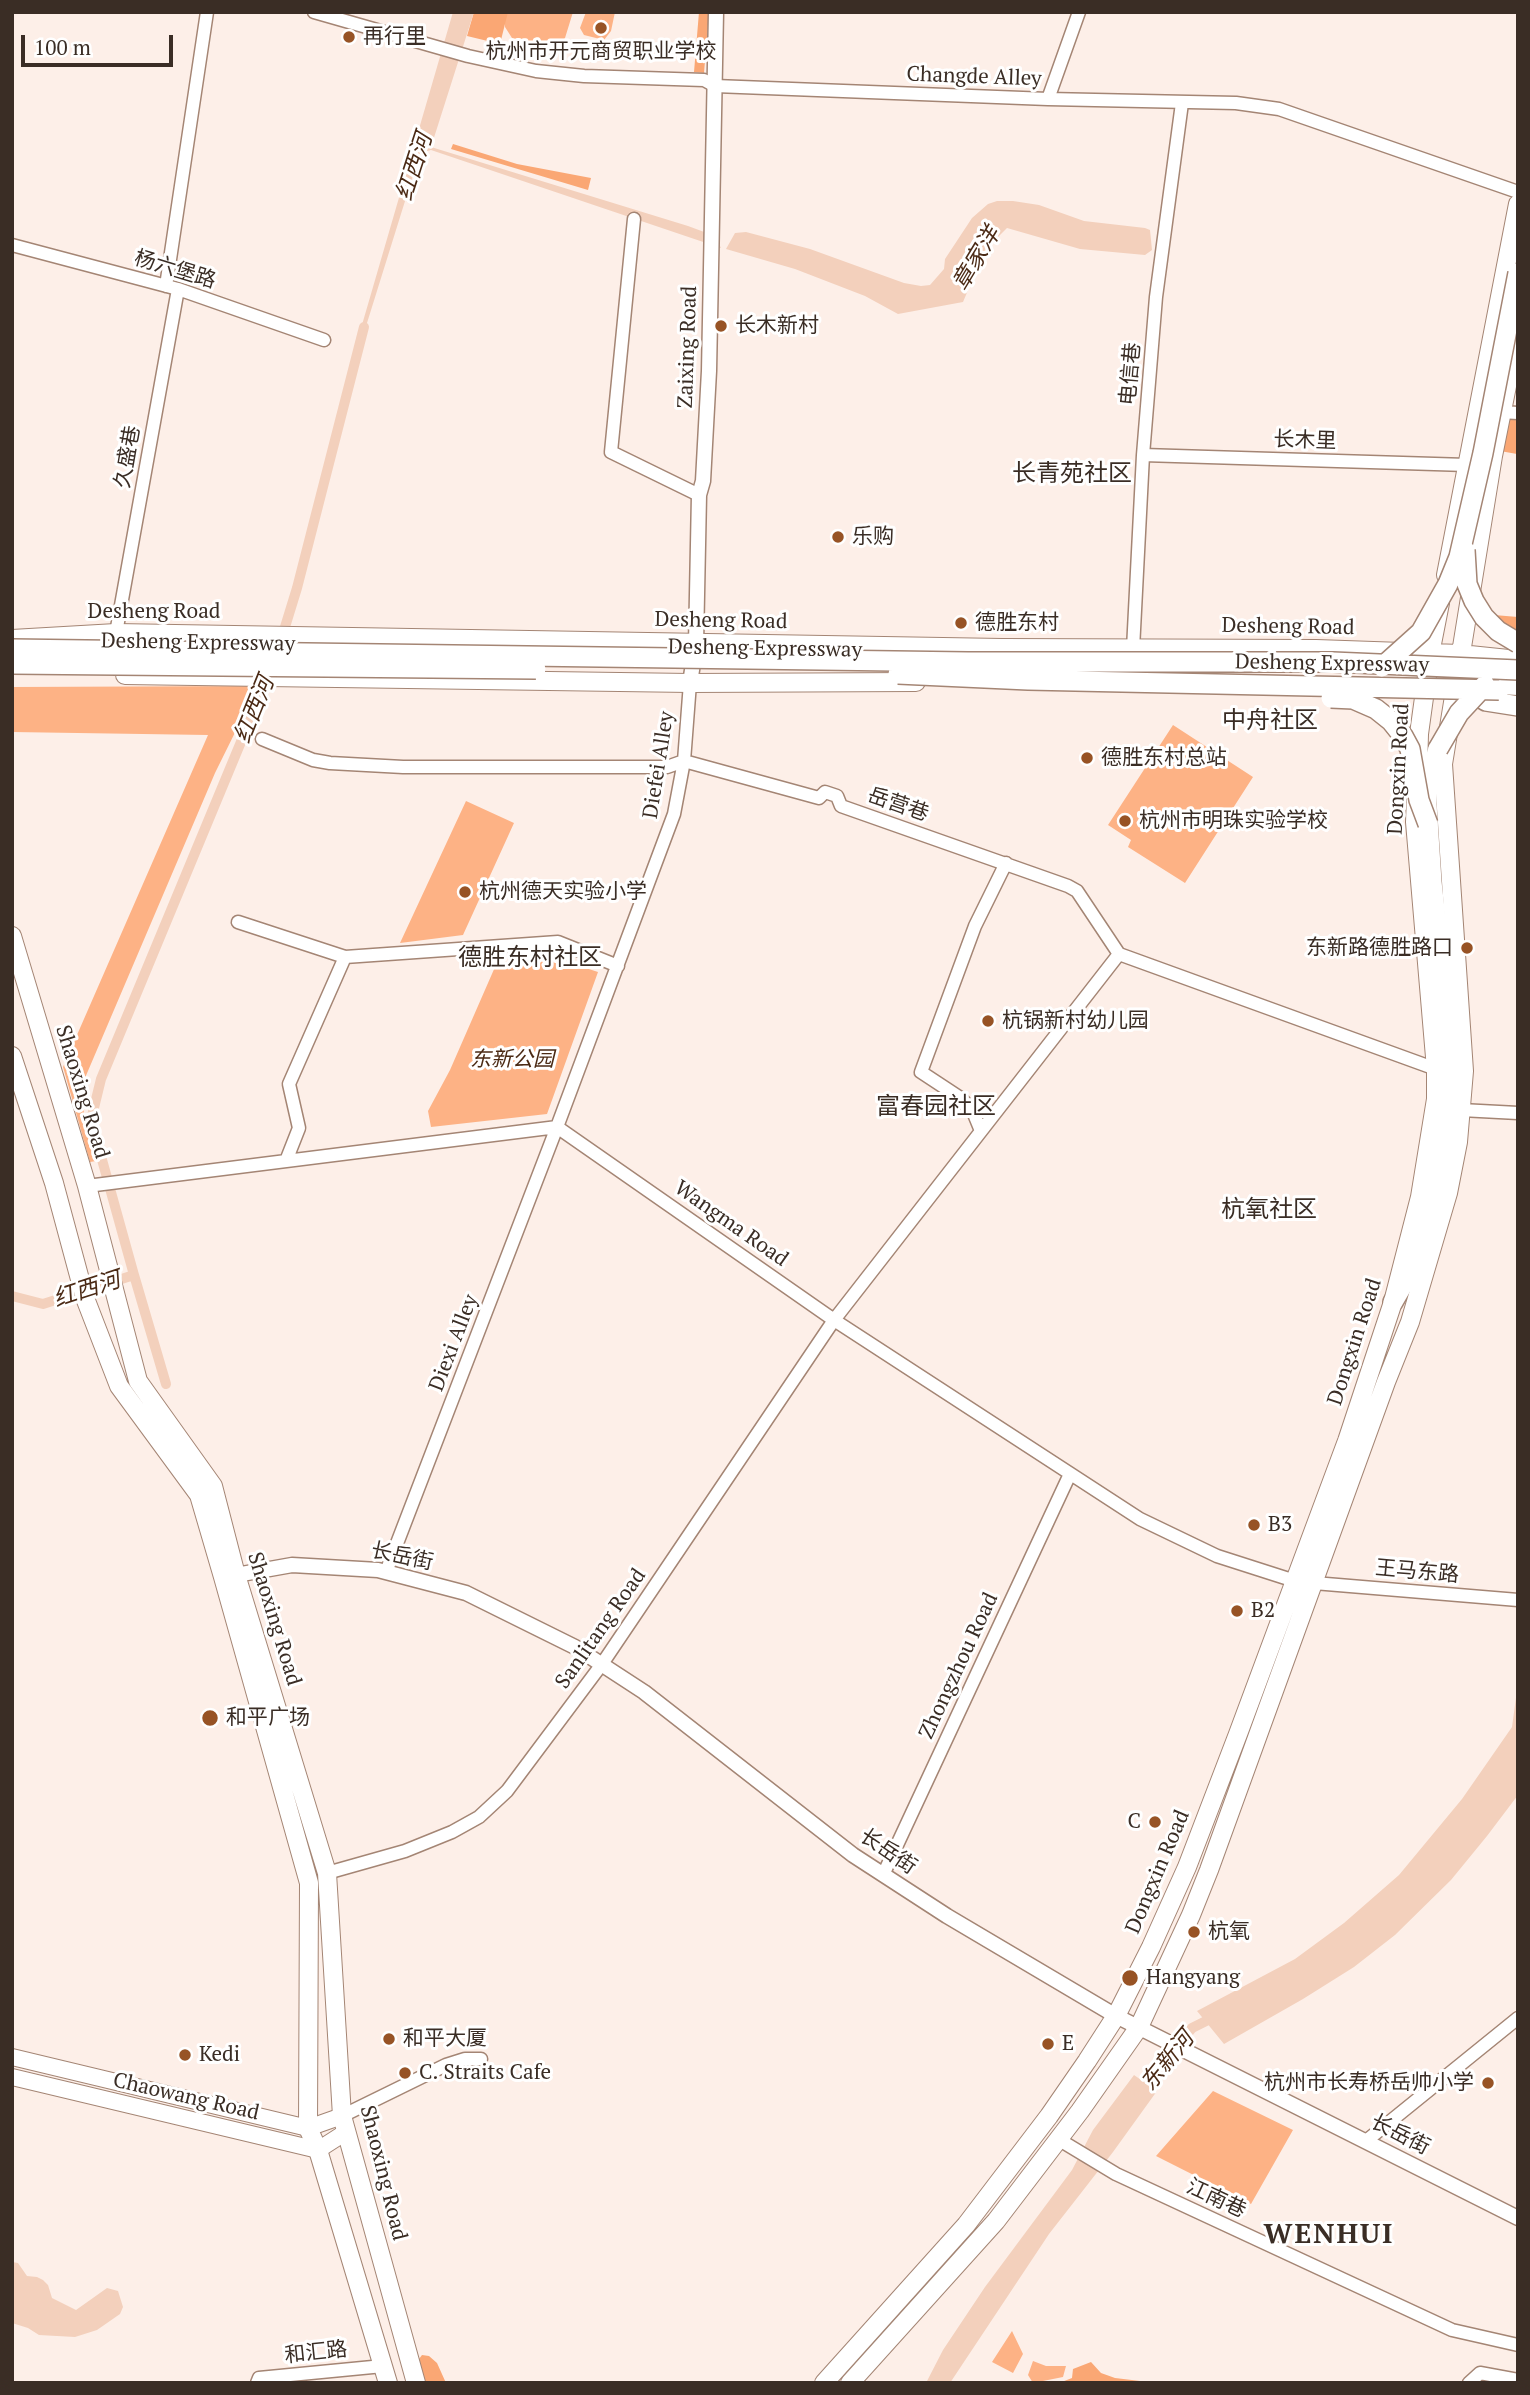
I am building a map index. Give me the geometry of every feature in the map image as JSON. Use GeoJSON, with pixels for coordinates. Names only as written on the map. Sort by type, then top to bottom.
{"type":"FeatureCollection","features":[{"type":"Feature","properties":{"kind":"highway"},"geometry":{"type":"LineString","coordinates":[[1294,694],[1362,676],[1385,665],[1410,643],[1431,617],[1448,584],[1466,531],[1518,273]]}},
{"type":"Feature","properties":{"kind":"highway"},"geometry":{"type":"LineString","coordinates":[[1466,531],[1465,570],[1474,601],[1484,617],[1498,631],[1518,643]]}},
{"type":"Feature","properties":{"kind":"highway","name":"Desheng Expressway"},"geometry":{"type":"LineString","coordinates":[[13,656],[968,663],[1333,662],[1518,671]]}},
{"type":"Feature","properties":{"kind":"highway","name":"Desheng Expressway"},"geometry":{"type":"LineString","coordinates":[[13,656],[864,673],[1028,680],[1518,692]]}},
{"type":"Feature","properties":{"kind":"highway"},"geometry":{"type":"LineString","coordinates":[[1393,1302],[1411,1271],[1425,1238],[1446,1117],[1445,1000],[1428,824],[1427,783],[1446,732],[1465,706],[1485,685],[1504,674],[1518,671]]}},
{"type":"Feature","properties":{"kind":"highway"},"geometry":{"type":"LineString","coordinates":[[1028,680],[1062,690],[1294,694],[1353,699],[1376,709],[1391,721],[1410,748],[1419,800],[1428,824]]}},
{"type":"Feature","properties":{"kind":"highway"},"geometry":{"type":"LineString","coordinates":[[1456,683],[1486,701],[1518,706]]}},
{"type":"Feature","properties":{"kind":"main road","name":"Dongxin Road"},"geometry":{"type":"LineString","coordinates":[[822,2383],[966,2225],[1049,2116],[1116,2016],[1187,1867],[1347,1441],[1393,1302],[1420,1197],[1436,1099],[1436,1069],[1415,822],[1419,734],[1430,654],[1518,204]]}},
{"type":"Feature","properties":{"kind":"main road","name":"Dongxin Road"},"geometry":{"type":"LineString","coordinates":[[851,2381],[996,2221],[1139,2027],[1205,1882],[1410,1322],[1448,1193],[1461,1110],[1464,1071],[1443,764],[1460,654],[1510,412],[1518,331]]}},
{"type":"Feature","properties":{"kind":"main road","name":"Desheng Road"},"geometry":{"type":"LineString","coordinates":[[13,656],[116,633],[696,644],[1316,649],[1460,654],[1518,660]]}},
{"type":"Feature","properties":{"kind":"main road"},"geometry":{"type":"LineString","coordinates":[[13,656],[291,677],[1005,683],[1298,677],[1518,686]]}},
{"type":"Feature","properties":{"kind":"main road","name":"Shaoxing Road"},"geometry":{"type":"LineString","coordinates":[[12,936],[94,1185],[113,1281],[138,1381],[213,1486],[236,1575],[327,1873],[344,2124],[416,2383]]}},
{"type":"Feature","properties":{"kind":"main road","name":"Shaoxing Road"},"geometry":{"type":"LineString","coordinates":[[12,1056],[54,1183],[83,1291],[119,1386],[199,1495],[309,1883],[308,2128],[318,2150],[385,2374]]}},
{"type":"Feature","properties":{"kind":"main road","name":"Chaowang Road"},"geometry":{"type":"LineString","coordinates":[[12,2057],[308,2128]]}},
{"type":"Feature","properties":{"kind":"main road","name":"Chaowang Road"},"geometry":{"type":"LineString","coordinates":[[12,2077],[318,2150]]}},
{"type":"Feature","properties":{"kind":"main road"},"geometry":{"type":"LineString","coordinates":[[308,2128],[344,2124]]}},
{"type":"Feature","properties":{"kind":"main road"},"geometry":{"type":"LineString","coordinates":[[318,2150],[344,2124]]}},
{"type":"Feature","properties":{"kind":"street","name":"久盛巷"},"geometry":{"type":"LineString","coordinates":[[116,633],[172,287],[208,12]]}},
{"type":"Feature","properties":{"kind":"street","name":"Changde Alley"},"geometry":{"type":"LineString","coordinates":[[314,12],[468,56],[536,71],[584,76],[705,79],[715,86],[1048,99],[1236,103],[1279,109],[1306,116],[1518,192]]}},
{"type":"Feature","properties":{"kind":"street","name":"Zaixing Road"},"geometry":{"type":"LineString","coordinates":[[690,682],[696,644],[699,495],[703,481],[709,371],[716,12]]}},
{"type":"Feature","properties":{"kind":"street"},"geometry":{"type":"LineString","coordinates":[[1048,99],[1079,12]]}},
{"type":"Feature","properties":{"kind":"street","name":"电信巷"},"geometry":{"type":"LineString","coordinates":[[1133,649],[1143,455],[1156,297],[1182,103]]}},
{"type":"Feature","properties":{"kind":"street"},"geometry":{"type":"LineString","coordinates":[[634,219],[611,452],[699,495]]}},
{"type":"Feature","properties":{"kind":"street","name":"杨六堡路"},"geometry":{"type":"LineString","coordinates":[[12,245],[172,287],[324,340]]}},
{"type":"Feature","properties":{"kind":"street","name":"长木里"},"geometry":{"type":"LineString","coordinates":[[1143,455],[1466,465]]}},
{"type":"Feature","properties":{"kind":"street","name":"Diefei Alley"},"geometry":{"type":"LineString","coordinates":[[557,1127],[674,814],[684,761],[690,682]]}},
{"type":"Feature","properties":{"kind":"street","name":"岳营巷"},"geometry":{"type":"LineString","coordinates":[[262,739],[313,760],[403,767],[667,767],[684,761],[819,798],[825,792],[837,796],[841,806],[1006,863],[1077,891],[1119,954]]}},
{"type":"Feature","properties":{"kind":"street"},"geometry":{"type":"LineString","coordinates":[[981,1131],[974,1114],[962,1099],[921,1072],[975,926],[999,882],[1006,863]]}},
{"type":"Feature","properties":{"kind":"street"},"geometry":{"type":"LineString","coordinates":[[238,922],[345,957],[558,942],[618,966]]}},
{"type":"Feature","properties":{"kind":"street"},"geometry":{"type":"LineString","coordinates":[[1119,954],[1436,1069]]}},
{"type":"Feature","properties":{"kind":"street","name":"Sanlitang Road"},"geometry":{"type":"LineString","coordinates":[[327,1873],[405,1851],[452,1832],[479,1817],[507,1791],[602,1664],[834,1320],[1119,954]]}},
{"type":"Feature","properties":{"kind":"street"},"geometry":{"type":"LineString","coordinates":[[286,1161],[299,1128],[289,1084],[345,957]]}},
{"type":"Feature","properties":{"kind":"street"},"geometry":{"type":"LineString","coordinates":[[1461,1110],[1518,1113]]}},
{"type":"Feature","properties":{"kind":"street"},"geometry":{"type":"LineString","coordinates":[[94,1185],[557,1127]]}},
{"type":"Feature","properties":{"kind":"street","name":"Wangma Road"},"geometry":{"type":"LineString","coordinates":[[557,1127],[834,1320],[1070,1475],[1159,1530],[1217,1556],[1295,1581]]}},
{"type":"Feature","properties":{"kind":"street","name":"Diexi Alley"},"geometry":{"type":"LineString","coordinates":[[386,1572],[557,1127]]}},
{"type":"Feature","properties":{"kind":"street","name":"Zhongzhou Road"},"geometry":{"type":"LineString","coordinates":[[883,1875],[1070,1475]]}},
{"type":"Feature","properties":{"kind":"street","name":"长岳街"},"geometry":{"type":"LineString","coordinates":[[236,1575],[292,1565],[386,1572],[466,1593],[575,1647],[644,1692],[853,1855],[947,1916],[1116,2016],[1518,2218]]}},
{"type":"Feature","properties":{"kind":"street","name":"王马东路"},"geometry":{"type":"LineString","coordinates":[[1314,1583],[1513,1600]]}},
{"type":"Feature","properties":{"kind":"street"},"geometry":{"type":"LineString","coordinates":[[1366,2141],[1518,2018]]}},
{"type":"Feature","properties":{"kind":"street"},"geometry":{"type":"LineString","coordinates":[[344,2124],[446,2064],[465,2059],[481,2059]]}},
{"type":"Feature","properties":{"kind":"street","name":"江南巷"},"geometry":{"type":"LineString","coordinates":[[1058,2139],[1116,2174],[1451,2330],[1518,2345]]}},
{"type":"Feature","properties":{"kind":"street"},"geometry":{"type":"LineString","coordinates":[[1469,2383],[1480,2373],[1518,2380]]}},
{"type":"Feature","properties":{"kind":"street","name":"和汇路"},"geometry":{"type":"LineString","coordinates":[[257,2383],[259,2378],[385,2374]]}},
{"type":"Feature","properties":{"kind":"green space"},"geometry":{"type":"Polygon","coordinates":[[[505,12],[573,12],[565,38],[558,47],[546,50],[526,47],[512,38],[505,27],[505,12]]]}},
{"type":"Feature","properties":{"kind":"green space"},"geometry":{"type":"Polygon","coordinates":[[[586,12],[615,12],[611,31],[604,40],[584,35],[580,28],[586,12]]]}},
{"type":"Feature","properties":{"kind":"green space"},"geometry":{"type":"Polygon","coordinates":[[[258,686],[215,773],[79,1092],[96,1161],[90,1162],[63,1067],[208,735],[12,732],[12,687],[258,686]]]}},
{"type":"Feature","properties":{"kind":"green space"},"geometry":{"type":"Polygon","coordinates":[[[1173,725],[1253,777],[1185,883],[1128,847],[1131,840],[1108,825],[1173,725]]]}},
{"type":"Feature","properties":{"kind":"green space"},"geometry":{"type":"Polygon","coordinates":[[[466,801],[514,823],[463,935],[400,943],[466,801]]]}},
{"type":"Feature","properties":{"kind":"green space","name":"东新公园"},"geometry":{"type":"Polygon","coordinates":[[[555,958],[598,972],[547,1114],[431,1127],[428,1111],[450,1070],[495,967],[555,958]]]}},
{"type":"Feature","properties":{"kind":"green space"},"geometry":{"type":"Polygon","coordinates":[[[1213,2091],[1293,2130],[1251,2204],[1156,2156],[1213,2091]]]}},
{"type":"Feature","properties":{"kind":"green space"},"geometry":{"type":"Polygon","coordinates":[[[1012,2331],[1023,2354],[1013,2373],[992,2362],[1012,2331]]]}},
{"type":"Feature","properties":{"kind":"green space"},"geometry":{"type":"Polygon","coordinates":[[[1033,2361],[1046,2366],[1066,2366],[1063,2377],[1033,2383],[1028,2375],[1033,2361]]]}},
{"type":"Feature","properties":{"kind":"shaded area"},"geometry":{"type":"Polygon","coordinates":[[[474,12],[508,12],[500,44],[467,36],[474,12]]]}},
{"type":"Feature","properties":{"kind":"shaded area"},"geometry":{"type":"Polygon","coordinates":[[[699,12],[709,12],[704,73],[694,72],[699,12]]]}},
{"type":"Feature","properties":{"kind":"shaded area"},"geometry":{"type":"Polygon","coordinates":[[[453,144],[517,164],[591,178],[588,190],[451,149],[453,144]]]}},
{"type":"Feature","properties":{"kind":"shaded area"},"geometry":{"type":"Polygon","coordinates":[[[1508,417],[1518,421],[1517,454],[1500,451],[1508,417]]]}},
{"type":"Feature","properties":{"kind":"shaded area"},"geometry":{"type":"Polygon","coordinates":[[[1494,615],[1518,617],[1518,633],[1515,631],[1494,615]]]}},
{"type":"Feature","properties":{"kind":"shaded area"},"geometry":{"type":"Polygon","coordinates":[[[422,2355],[429,2356],[437,2363],[446,2383],[424,2383],[419,2359],[422,2355]]]}},
{"type":"Feature","properties":{"kind":"shaded area"},"geometry":{"type":"Polygon","coordinates":[[[1091,2362],[1101,2373],[1115,2378],[1157,2383],[1059,2383],[1072,2378],[1073,2369],[1091,2362]]]}},
{"type":"Feature","properties":{"kind":"water"},"geometry":{"type":"Polygon","coordinates":[[[453,12],[474,12],[431,147],[688,226],[715,236],[721,248],[431,150],[420,153],[362,339],[357,342],[453,12]]]}},
{"type":"Feature","properties":{"kind":"water","name":"章家洋"},"geometry":{"type":"Polygon","coordinates":[[[997,201],[1039,205],[1084,221],[1145,228],[1150,230],[1152,250],[1145,255],[1080,249],[1007,228],[985,250],[963,302],[898,314],[865,296],[795,269],[726,249],[735,233],[746,232],[810,249],[904,283],[930,285],[944,269],[945,259],[972,218],[988,204],[997,201]]]}},
{"type":"Feature","properties":{"kind":"water"},"geometry":{"type":"Polygon","coordinates":[[[1518,1683],[1518,1795],[1487,1836],[1451,1880],[1395,1935],[1354,1967],[1224,2044],[1197,2011],[1295,1959],[1344,1923],[1399,1875],[1462,1799],[1512,1727],[1518,1683]]]}},
{"type":"Feature","properties":{"kind":"water"},"geometry":{"type":"Polygon","coordinates":[[[1134,2075],[1157,2091],[1049,2234],[950,2383],[926,2383],[943,2350],[985,2287],[1072,2170],[1093,2130],[1134,2075]]]}},
{"type":"Feature","properties":{"kind":"water"},"geometry":{"type":"Polygon","coordinates":[[[12,2262],[18,2263],[27,2276],[43,2280],[48,2285],[52,2298],[76,2310],[107,2288],[118,2291],[123,2307],[120,2314],[97,2330],[75,2337],[39,2335],[12,2323],[12,2262]]]}},
{"type":"Feature","properties":{"kind":"waterway","name":"红西河"},"geometry":{"type":"LineString","coordinates":[[281,640],[297,588],[364,327]]}},
{"type":"Feature","properties":{"kind":"waterway","name":"红西河"},"geometry":{"type":"LineString","coordinates":[[12,1296],[43,1304],[134,1275],[91,1120],[101,1079],[270,672]]}},
{"type":"Feature","properties":{"kind":"waterway"},"geometry":{"type":"LineString","coordinates":[[134,1275],[166,1384]]}},
{"type":"Feature","properties":{"kind":"waterway","name":"东新河"},"geometry":{"type":"LineString","coordinates":[[1139,2093],[1192,2028],[1218,2015]]}},
{"type":"Feature","properties":{"kind":"place","name":"杭州市开元商贸职业学校"},"geometry":{"type":"Point","coordinates":[601,28]}},
{"type":"Feature","properties":{"kind":"place","name":"再行里"},"geometry":{"type":"Point","coordinates":[349,37]}},
{"type":"Feature","properties":{"kind":"place","name":"长木新村"},"geometry":{"type":"Point","coordinates":[721,326]}},
{"type":"Feature","properties":{"kind":"place","name":"乐购"},"geometry":{"type":"Point","coordinates":[838,537]}},
{"type":"Feature","properties":{"kind":"place","name":"德胜东村"},"geometry":{"type":"Point","coordinates":[961,623]}},
{"type":"Feature","properties":{"kind":"place","name":"德胜东村总站"},"geometry":{"type":"Point","coordinates":[1087,758]}},
{"type":"Feature","properties":{"kind":"place","name":"杭州市明珠实验学校"},"geometry":{"type":"Point","coordinates":[1125,821]}},
{"type":"Feature","properties":{"kind":"place","name":"杭州德天实验小学"},"geometry":{"type":"Point","coordinates":[465,892]}},
{"type":"Feature","properties":{"kind":"place","name":"东新路德胜路口"},"geometry":{"type":"Point","coordinates":[1467,948]}},
{"type":"Feature","properties":{"kind":"place","name":"杭锅新村幼儿园"},"geometry":{"type":"Point","coordinates":[988,1021]}},
{"type":"Feature","properties":{"kind":"place","name":"B3"},"geometry":{"type":"Point","coordinates":[1254,1525]}},
{"type":"Feature","properties":{"kind":"place","name":"B2"},"geometry":{"type":"Point","coordinates":[1237,1611]}},
{"type":"Feature","properties":{"kind":"place","name":"和平广场"},"geometry":{"type":"Point","coordinates":[210,1718]}},
{"type":"Feature","properties":{"kind":"place","name":"C"},"geometry":{"type":"Point","coordinates":[1155,1822]}},
{"type":"Feature","properties":{"kind":"place","name":"杭氧"},"geometry":{"type":"Point","coordinates":[1194,1932]}},
{"type":"Feature","properties":{"kind":"place","name":"Hangyang"},"geometry":{"type":"Point","coordinates":[1130,1978]}},
{"type":"Feature","properties":{"kind":"place","name":"和平大厦"},"geometry":{"type":"Point","coordinates":[389,2039]}},
{"type":"Feature","properties":{"kind":"place","name":"E"},"geometry":{"type":"Point","coordinates":[1048,2044]}},
{"type":"Feature","properties":{"kind":"place","name":"Kedi"},"geometry":{"type":"Point","coordinates":[185,2055]}},
{"type":"Feature","properties":{"kind":"place","name":"C. Straits Cafe"},"geometry":{"type":"Point","coordinates":[405,2073]}},
{"type":"Feature","properties":{"kind":"place","name":"杭州市长寿桥岳帅小学"},"geometry":{"type":"Point","coordinates":[1488,2083]}},
{"type":"Feature","properties":{"kind":"district","name":"长青苑社区"},"geometry":{"type":"Point","coordinates":[1072,474]}},
{"type":"Feature","properties":{"kind":"district","name":"中舟社区"},"geometry":{"type":"Point","coordinates":[1270,721]}},
{"type":"Feature","properties":{"kind":"district","name":"德胜东村社区"},"geometry":{"type":"Point","coordinates":[530,958]}},
{"type":"Feature","properties":{"kind":"district","name":"富春园社区"},"geometry":{"type":"Point","coordinates":[936,1107]}},
{"type":"Feature","properties":{"kind":"district","name":"杭氧社区"},"geometry":{"type":"Point","coordinates":[1269,1210]}},
{"type":"Feature","properties":{"kind":"district","name":"WENHUI"},"geometry":{"type":"Point","coordinates":[1329,2235]}}]}
